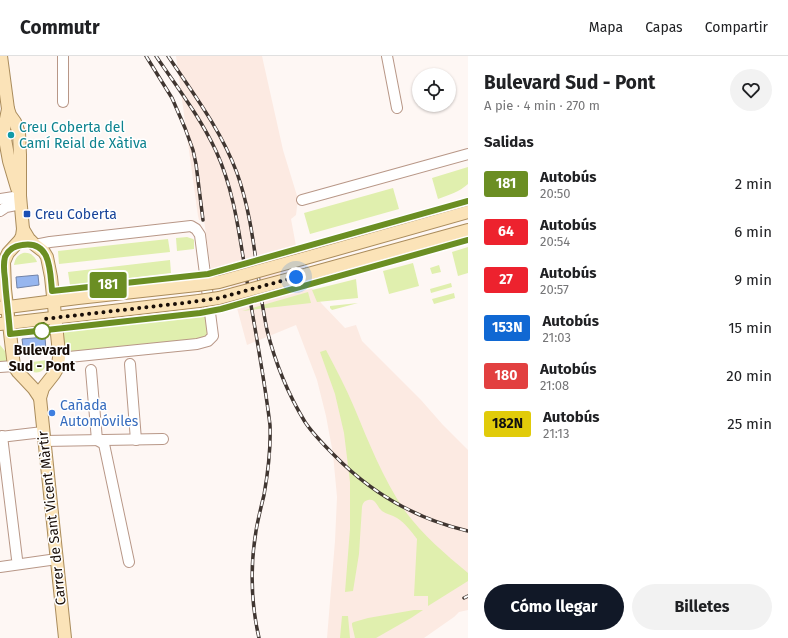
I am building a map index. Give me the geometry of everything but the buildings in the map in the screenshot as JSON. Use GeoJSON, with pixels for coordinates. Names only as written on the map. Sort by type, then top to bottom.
{"type":"FeatureCollection","features":[{"type":"Feature","properties":{"kind":"main road"},"geometry":{"type":"LineString","coordinates":[[1,56],[1,71],[8,109],[9,141],[14,180],[20,200]]}},
{"type":"Feature","properties":{"kind":"main road"},"geometry":{"type":"LineString","coordinates":[[9,141],[20,155],[20,200],[23,229],[20,240],[10,250],[4,262],[5,323],[15,366],[18,372],[34,389],[40,398]]}},
{"type":"Feature","properties":{"kind":"main road"},"geometry":{"type":"LineString","coordinates":[[4,307],[219,282],[468,212]]}},
{"type":"Feature","properties":{"kind":"main road"},"geometry":{"type":"LineString","coordinates":[[23,229],[29,239],[44,252],[47,257],[55,317],[58,364],[54,374],[42,388],[40,398]]}},
{"type":"Feature","properties":{"kind":"main road"},"geometry":{"type":"LineString","coordinates":[[5,323],[219,298],[468,230]]}},
{"type":"Feature","properties":{"kind":"main road"},"geometry":{"type":"LineString","coordinates":[[10,250],[23,245],[35,245]]}},
{"type":"Feature","properties":{"kind":"main road"},"geometry":{"type":"LineString","coordinates":[[15,366],[24,375],[33,380],[38,380],[45,378],[58,364]]}},
{"type":"Feature","properties":{"kind":"main road","name":"Carrer de Sant Vicent Màrtir"},"geometry":{"type":"LineString","coordinates":[[40,398],[65,638]]}},
{"type":"Feature","properties":{"kind":"street"},"geometry":{"type":"LineString","coordinates":[[63,56],[63,102]]}},
{"type":"Feature","properties":{"kind":"street"},"geometry":{"type":"LineString","coordinates":[[387,56],[397,108]]}},
{"type":"Feature","properties":{"kind":"street"},"geometry":{"type":"LineString","coordinates":[[302,200],[468,154]]}},
{"type":"Feature","properties":{"kind":"street"},"geometry":{"type":"LineString","coordinates":[[0,199],[20,200]]}},
{"type":"Feature","properties":{"kind":"street"},"geometry":{"type":"LineString","coordinates":[[0,212],[6,207],[20,200]]}},
{"type":"Feature","properties":{"kind":"street"},"geometry":{"type":"LineString","coordinates":[[35,245],[191,226],[196,229],[200,235],[213,336],[208,341],[58,364]]}},
{"type":"Feature","properties":{"kind":"street"},"geometry":{"type":"LineString","coordinates":[[130,364],[136,440]]}},
{"type":"Feature","properties":{"kind":"street"},"geometry":{"type":"LineString","coordinates":[[0,367],[15,366]]}},
{"type":"Feature","properties":{"kind":"street"},"geometry":{"type":"LineString","coordinates":[[91,370],[97,440]]}},
{"type":"Feature","properties":{"kind":"street"},"geometry":{"type":"LineString","coordinates":[[17,559],[1,436],[44,436],[97,440],[163,439]]}},
{"type":"Feature","properties":{"kind":"street"},"geometry":{"type":"LineString","coordinates":[[97,440],[104,444],[130,562]]}},
{"type":"Feature","properties":{"kind":"street"},"geometry":{"type":"LineString","coordinates":[[0,567],[57,559]]}},
{"type":"Feature","properties":{"kind":"shaded area"},"geometry":{"type":"Polygon","coordinates":[[[176,56],[262,56],[283,150],[298,199],[296,215],[291,219],[296,246],[315,295],[345,328],[356,325],[362,341],[468,450],[468,610],[459,612],[424,638],[327,638],[337,497],[333,454],[317,380],[296,325],[247,345],[227,271],[212,276],[204,220],[199,220],[198,216],[176,56]]]}},
{"type":"Feature","properties":{"kind":"green space"},"geometry":{"type":"Polygon","coordinates":[[[468,167],[468,184],[450,195],[438,199],[432,178],[468,167]]]}},
{"type":"Feature","properties":{"kind":"green space"},"geometry":{"type":"Polygon","coordinates":[[[393,188],[399,209],[310,234],[304,213],[393,188]]]}},
{"type":"Feature","properties":{"kind":"green space"},"geometry":{"type":"Polygon","coordinates":[[[468,204],[468,207],[317,249],[316,246],[468,204]]]}},
{"type":"Feature","properties":{"kind":"green space"},"geometry":{"type":"Polygon","coordinates":[[[187,237],[194,240],[194,249],[177,251],[176,238],[187,237]]]}},
{"type":"Feature","properties":{"kind":"green space"},"geometry":{"type":"Polygon","coordinates":[[[168,239],[170,252],[59,264],[58,251],[168,239]]]}},
{"type":"Feature","properties":{"kind":"green space"},"geometry":{"type":"Polygon","coordinates":[[[437,246],[440,247],[325,279],[324,275],[437,246]]]}},
{"type":"Feature","properties":{"kind":"green space"},"geometry":{"type":"Polygon","coordinates":[[[468,247],[468,273],[458,276],[452,252],[468,247]]]}},
{"type":"Feature","properties":{"kind":"green space"},"geometry":{"type":"Polygon","coordinates":[[[23,253],[32,255],[37,262],[14,265],[17,257],[23,253]]]}},
{"type":"Feature","properties":{"kind":"green space"},"geometry":{"type":"Polygon","coordinates":[[[170,260],[171,273],[70,285],[68,272],[170,260]]]}},
{"type":"Feature","properties":{"kind":"green space"},"geometry":{"type":"Polygon","coordinates":[[[413,263],[419,286],[389,294],[383,271],[413,263]]]}},
{"type":"Feature","properties":{"kind":"green space"},"geometry":{"type":"Polygon","coordinates":[[[439,265],[441,272],[432,274],[430,268],[439,265]]]}},
{"type":"Feature","properties":{"kind":"green space"},"geometry":{"type":"Polygon","coordinates":[[[356,279],[358,298],[317,302],[312,290],[356,279]]]}},
{"type":"Feature","properties":{"kind":"green space"},"geometry":{"type":"Polygon","coordinates":[[[451,283],[452,287],[431,293],[430,289],[451,283]]]}},
{"type":"Feature","properties":{"kind":"green space"},"geometry":{"type":"Polygon","coordinates":[[[308,292],[311,303],[242,311],[308,292]]]}},
{"type":"Feature","properties":{"kind":"green space"},"geometry":{"type":"Polygon","coordinates":[[[454,293],[455,298],[434,304],[432,299],[454,293]]]}},
{"type":"Feature","properties":{"kind":"green space"},"geometry":{"type":"Polygon","coordinates":[[[358,303],[332,310],[330,308],[330,306],[358,303]]]}},
{"type":"Feature","properties":{"kind":"green space"},"geometry":{"type":"Polygon","coordinates":[[[208,314],[209,333],[204,341],[65,355],[62,330],[208,314]]]}},
{"type":"Feature","properties":{"kind":"green space"},"geometry":{"type":"Polygon","coordinates":[[[0,345],[5,351],[8,364],[0,365],[0,345]]]}},
{"type":"Feature","properties":{"kind":"green space"},"geometry":{"type":"Polygon","coordinates":[[[326,350],[348,393],[377,460],[397,499],[412,520],[427,536],[468,573],[468,581],[428,606],[428,596],[414,596],[417,539],[403,522],[382,511],[373,500],[368,500],[363,503],[359,554],[353,591],[345,592],[350,529],[350,482],[344,433],[335,394],[320,352],[326,350]]]}},
{"type":"Feature","properties":{"kind":"green space"},"geometry":{"type":"Polygon","coordinates":[[[47,360],[44,369],[38,372],[30,371],[25,363],[47,360]]]}},
{"type":"Feature","properties":{"kind":"green space"},"geometry":{"type":"Polygon","coordinates":[[[414,610],[423,610],[376,638],[355,638],[352,625],[354,622],[414,610]]]}},
{"type":"Feature","properties":{"kind":"green space"},"geometry":{"type":"Polygon","coordinates":[[[342,616],[348,616],[350,638],[340,638],[342,616]]]}},
{"type":"Feature","properties":{"kind":"water"},"geometry":{"type":"Polygon","coordinates":[[[38,275],[39,285],[17,288],[16,277],[38,275]]]}},
{"type":"Feature","properties":{"kind":"water"},"geometry":{"type":"Polygon","coordinates":[[[45,337],[46,351],[24,354],[22,339],[45,337]]]}},
{"type":"Feature","properties":{"kind":"railway"},"geometry":{"type":"LineString","coordinates":[[146,56],[172,98],[193,150],[203,220]]}},
{"type":"Feature","properties":{"kind":"railway"},"geometry":{"type":"LineString","coordinates":[[156,56],[196,114],[210,138],[222,166],[232,196],[238,228],[270,425],[268,469],[256,531],[252,571],[254,612],[259,638]]}},
{"type":"Feature","properties":{"kind":"railway"},"geometry":{"type":"LineString","coordinates":[[168,56],[215,127],[237,173],[252,231],[263,310],[270,342],[288,389],[305,422],[318,439],[347,468],[378,492],[430,519],[468,531]]}},
{"type":"Feature","properties":{"kind":"railway"},"geometry":{"type":"LineString","coordinates":[[464,598],[468,596]]}},
{"type":"Feature","properties":{"kind":"bus line","name":"181"},"geometry":{"type":"LineString","coordinates":[[468,201],[208,274],[76,289],[52,291],[47,257],[44,252],[40,248],[31,244],[15,247],[8,252],[4,262],[5,289],[10,334],[200,313],[221,309],[468,240]]}},
{"type":"Feature","properties":{"kind":"place","name":"Creu Coberta del Camí Reial de Xàtiva"},"geometry":{"type":"Point","coordinates":[11,135]}},
{"type":"Feature","properties":{"kind":"place","name":"Creu Coberta"},"geometry":{"type":"Point","coordinates":[27,214]}},
{"type":"Feature","properties":{"kind":"place","name":"Bulevard Sud - Pont"},"geometry":{"type":"Point","coordinates":[42,331]}},
{"type":"Feature","properties":{"kind":"place","name":"Cañada Automóviles"},"geometry":{"type":"Point","coordinates":[52,413]}},
{"type":"Feature","properties":{"kind":"route"},"geometry":{"type":"LineString","coordinates":[[42,331],[44,319],[219,298],[296,277]]}}]}
